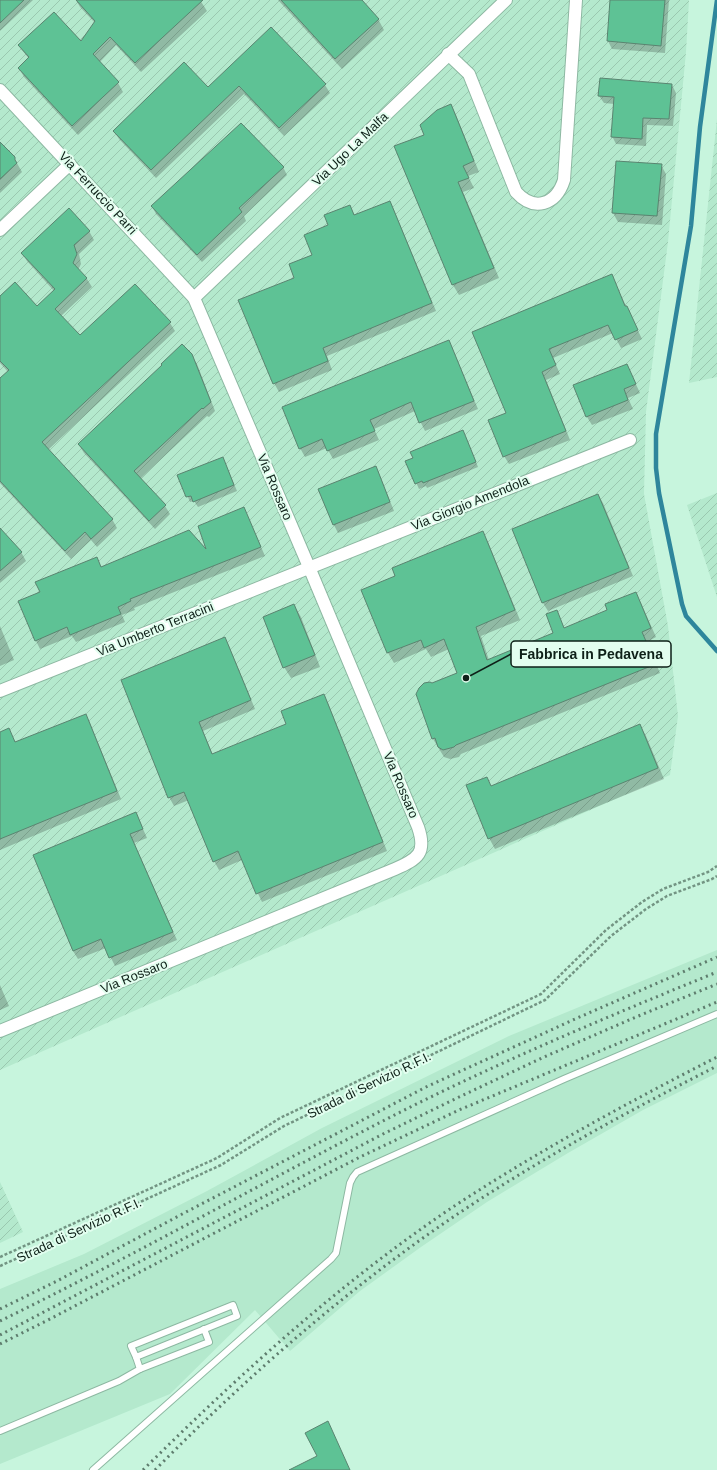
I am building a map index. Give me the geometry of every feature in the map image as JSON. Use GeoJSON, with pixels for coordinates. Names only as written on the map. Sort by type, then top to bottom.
{"type":"FeatureCollection","features":[{"type":"Feature","properties":{"kind":"street","name":"Via Ugo La Malfa"},"geometry":{"type":"LineString","coordinates":[[194,298],[506,0]]}},
{"type":"Feature","properties":{"kind":"street"},"geometry":{"type":"LineString","coordinates":[[448,54],[469,74],[516,192],[529,203],[540,204],[549,201],[559,191],[564,180],[576,0]]}},
{"type":"Feature","properties":{"kind":"street","name":"Via Ferruccio Parri"},"geometry":{"type":"LineString","coordinates":[[0,90],[194,298]]}},
{"type":"Feature","properties":{"kind":"street"},"geometry":{"type":"LineString","coordinates":[[0,230],[70,164]]}},
{"type":"Feature","properties":{"kind":"street","name":"Via Rossaro"},"geometry":{"type":"LineString","coordinates":[[0,1031],[395,869],[414,860],[420,853],[422,844],[418,827],[310,567],[194,298]]}},
{"type":"Feature","properties":{"kind":"street","name":"Via Giorgio Amendola"},"geometry":{"type":"LineString","coordinates":[[310,567],[630,440]]}},
{"type":"Feature","properties":{"kind":"street","name":"Via Umberto Terracini"},"geometry":{"type":"LineString","coordinates":[[0,690],[310,567]]}},
{"type":"Feature","properties":{"kind":"lane"},"geometry":{"type":"LineString","coordinates":[[92,1470],[336,1253],[350,1183],[357,1172],[564,1079],[717,1014]]}},
{"type":"Feature","properties":{"kind":"lane"},"geometry":{"type":"LineString","coordinates":[[136,1357],[237,1316],[233,1305],[131,1346],[140,1369]]}},
{"type":"Feature","properties":{"kind":"lane"},"geometry":{"type":"LineString","coordinates":[[0,1431],[119,1381],[140,1369],[209,1342],[204,1329]]}},
{"type":"Feature","properties":{"kind":"path"},"geometry":{"type":"LineString","coordinates":[[0,1257],[217,1158],[280,1118],[541,994],[606,930],[642,902],[663,889],[708,872],[717,866]]}},
{"type":"Feature","properties":{"kind":"path","name":"Strada di Servizio R.F.I."},"geometry":{"type":"LineString","coordinates":[[0,1266],[221,1165],[284,1126],[545,1000],[611,936],[646,909],[667,896],[717,876]]}},
{"type":"Feature","properties":{"kind":"shaded area"},"geometry":{"type":"Polygon","coordinates":[[[0,0],[689,0],[686,52],[668,242],[646,412],[644,494],[668,626],[678,716],[670,775],[0,1070],[0,0]]]}},
{"type":"Feature","properties":{"kind":"shaded area"},"geometry":{"type":"Polygon","coordinates":[[[717,119],[717,377],[689,383],[717,119]]]}},
{"type":"Feature","properties":{"kind":"shaded area"},"geometry":{"type":"Polygon","coordinates":[[[717,493],[717,597],[687,505],[717,493]]]}},
{"type":"Feature","properties":{"kind":"shaded area"},"geometry":{"type":"Polygon","coordinates":[[[717,950],[717,1073],[643,1110],[487,1202],[360,1291],[290,1351],[255,1310],[170,1394],[0,1464],[0,1289],[84,1254],[207,1191],[322,1128],[509,1036],[717,950]]]}},
{"type":"Feature","properties":{"kind":"shaded area"},"geometry":{"type":"Polygon","coordinates":[[[0,1182],[23,1232],[0,1243],[0,1182]]]}},
{"type":"Feature","properties":{"kind":"building"},"geometry":{"type":"Polygon","coordinates":[[[0,0],[24,0],[0,23],[0,0]]]}},
{"type":"Feature","properties":{"kind":"building"},"geometry":{"type":"Polygon","coordinates":[[[76,0],[203,0],[135,63],[110,37],[93,54],[119,82],[72,126],[18,68],[29,57],[18,45],[54,12],[81,41],[95,21],[76,0]]]}},
{"type":"Feature","properties":{"kind":"building"},"geometry":{"type":"Polygon","coordinates":[[[281,0],[362,0],[379,19],[335,59],[281,0]]]}},
{"type":"Feature","properties":{"kind":"building"},"geometry":{"type":"Polygon","coordinates":[[[610,0],[665,0],[661,46],[607,41],[610,0]]]}},
{"type":"Feature","properties":{"kind":"building"},"geometry":{"type":"Polygon","coordinates":[[[271,27],[326,84],[279,128],[239,86],[151,170],[113,131],[184,62],[208,87],[271,27]]]}},
{"type":"Feature","properties":{"kind":"building"},"geometry":{"type":"Polygon","coordinates":[[[600,78],[672,84],[669,119],[643,118],[642,139],[611,137],[614,97],[598,96],[600,78]]]}},
{"type":"Feature","properties":{"kind":"building"},"geometry":{"type":"Polygon","coordinates":[[[451,104],[474,161],[463,166],[469,178],[458,182],[494,268],[452,285],[394,146],[424,135],[420,125],[437,110],[451,104]]]}},
{"type":"Feature","properties":{"kind":"building"},"geometry":{"type":"Polygon","coordinates":[[[241,123],[284,167],[239,208],[242,212],[197,255],[151,206],[241,123]]]}},
{"type":"Feature","properties":{"kind":"building"},"geometry":{"type":"Polygon","coordinates":[[[0,142],[15,157],[17,163],[0,179],[0,142]]]}},
{"type":"Feature","properties":{"kind":"building"},"geometry":{"type":"Polygon","coordinates":[[[616,161],[662,164],[657,216],[612,213],[616,161]]]}},
{"type":"Feature","properties":{"kind":"building"},"geometry":{"type":"Polygon","coordinates":[[[390,201],[432,303],[323,348],[328,361],[273,384],[238,300],[294,278],[289,264],[312,255],[304,235],[328,225],[324,215],[350,205],[354,215],[390,201]]]}},
{"type":"Feature","properties":{"kind":"building"},"geometry":{"type":"Polygon","coordinates":[[[69,208],[90,231],[74,245],[77,254],[73,263],[87,278],[55,309],[80,335],[135,284],[171,322],[42,442],[113,519],[91,539],[85,532],[65,551],[0,481],[0,378],[9,370],[0,361],[0,296],[15,282],[37,306],[55,289],[21,253],[69,208]]]}},
{"type":"Feature","properties":{"kind":"building"},"geometry":{"type":"Polygon","coordinates":[[[612,274],[625,306],[627,306],[638,330],[615,340],[608,325],[549,349],[556,365],[542,372],[566,431],[503,457],[488,420],[506,413],[472,332],[612,274]]]}},
{"type":"Feature","properties":{"kind":"building"},"geometry":{"type":"Polygon","coordinates":[[[449,340],[474,401],[419,423],[411,402],[370,420],[375,431],[327,451],[322,439],[299,449],[282,407],[449,340]]]}},
{"type":"Feature","properties":{"kind":"building"},"geometry":{"type":"Polygon","coordinates":[[[182,344],[192,354],[211,402],[203,409],[202,408],[134,471],[166,505],[149,521],[78,444],[162,365],[161,364],[182,344]]]}},
{"type":"Feature","properties":{"kind":"building"},"geometry":{"type":"Polygon","coordinates":[[[627,364],[636,384],[624,389],[628,400],[586,417],[573,385],[627,364]]]}},
{"type":"Feature","properties":{"kind":"building"},"geometry":{"type":"Polygon","coordinates":[[[463,430],[476,462],[423,483],[422,481],[415,484],[405,461],[413,458],[410,452],[463,430]]]}},
{"type":"Feature","properties":{"kind":"building"},"geometry":{"type":"Polygon","coordinates":[[[223,457],[234,485],[193,502],[191,496],[186,497],[177,475],[223,457]]]}},
{"type":"Feature","properties":{"kind":"building"},"geometry":{"type":"Polygon","coordinates":[[[376,466],[390,502],[333,525],[318,489],[376,466]]]}},
{"type":"Feature","properties":{"kind":"building"},"geometry":{"type":"Polygon","coordinates":[[[598,494],[629,568],[542,603],[512,529],[598,494]]]}},
{"type":"Feature","properties":{"kind":"building"},"geometry":{"type":"Polygon","coordinates":[[[244,507],[261,547],[130,599],[131,601],[118,607],[121,614],[70,635],[67,627],[35,641],[18,601],[40,592],[35,582],[97,557],[101,567],[189,530],[206,549],[198,526],[244,507]]]}},
{"type":"Feature","properties":{"kind":"building"},"geometry":{"type":"Polygon","coordinates":[[[0,528],[22,552],[0,571],[0,528]]]}},
{"type":"Feature","properties":{"kind":"building"},"geometry":{"type":"Polygon","coordinates":[[[483,531],[515,610],[476,627],[487,660],[553,633],[546,614],[557,610],[564,628],[607,610],[605,604],[636,592],[651,628],[642,632],[656,664],[454,747],[443,750],[438,747],[435,738],[432,739],[416,694],[424,683],[432,683],[457,673],[444,639],[424,648],[421,640],[387,653],[361,590],[395,576],[392,568],[483,531]]]}},
{"type":"Feature","properties":{"kind":"building"},"geometry":{"type":"Polygon","coordinates":[[[294,604],[315,655],[283,668],[263,617],[294,604]]]}},
{"type":"Feature","properties":{"kind":"building"},"geometry":{"type":"Polygon","coordinates":[[[225,637],[251,700],[199,722],[212,754],[286,724],[281,711],[324,694],[383,842],[256,894],[238,851],[213,862],[184,792],[168,798],[121,680],[225,637]]]}},
{"type":"Feature","properties":{"kind":"building"},"geometry":{"type":"Polygon","coordinates":[[[86,714],[117,791],[0,839],[0,732],[9,728],[15,742],[86,714]]]}},
{"type":"Feature","properties":{"kind":"building"},"geometry":{"type":"Polygon","coordinates":[[[640,724],[658,768],[488,839],[466,785],[487,777],[491,786],[640,724]]]}},
{"type":"Feature","properties":{"kind":"building"},"geometry":{"type":"Polygon","coordinates":[[[136,812],[143,829],[130,834],[173,932],[109,958],[101,939],[73,951],[33,855],[136,812]]]}},
{"type":"Feature","properties":{"kind":"building"},"geometry":{"type":"Polygon","coordinates":[[[328,1421],[350,1470],[289,1470],[317,1456],[305,1433],[328,1421]]]}},
{"type":"Feature","properties":{"kind":"waterway"},"geometry":{"type":"LineString","coordinates":[[717,0],[700,127],[691,226],[656,434],[656,468],[659,493],[682,604],[686,616],[717,651]]}},
{"type":"Feature","properties":{"kind":"railway"},"geometry":{"type":"LineString","coordinates":[[0,1309],[57,1281],[426,1087],[575,1019],[717,957]]}},
{"type":"Feature","properties":{"kind":"railway"},"geometry":{"type":"LineString","coordinates":[[0,1321],[95,1273],[418,1103],[545,1044],[717,972]]}},
{"type":"Feature","properties":{"kind":"railway"},"geometry":{"type":"LineString","coordinates":[[0,1335],[383,1134],[544,1057],[717,984]]}},
{"type":"Feature","properties":{"kind":"railway"},"geometry":{"type":"LineString","coordinates":[[0,1344],[360,1157],[459,1110],[717,1002]]}},
{"type":"Feature","properties":{"kind":"railway"},"geometry":{"type":"LineString","coordinates":[[143,1470],[256,1363],[334,1295],[416,1232],[490,1183],[554,1145],[651,1091],[717,1057]]}},
{"type":"Feature","properties":{"kind":"railway"},"geometry":{"type":"LineString","coordinates":[[155,1470],[248,1380],[313,1323],[416,1243],[488,1194],[525,1171],[639,1106],[717,1066]]}},
{"type":"Feature","properties":{"kind":"place","name":"Fabbrica in Pedavena"},"geometry":{"type":"Point","coordinates":[466,678]}}]}
